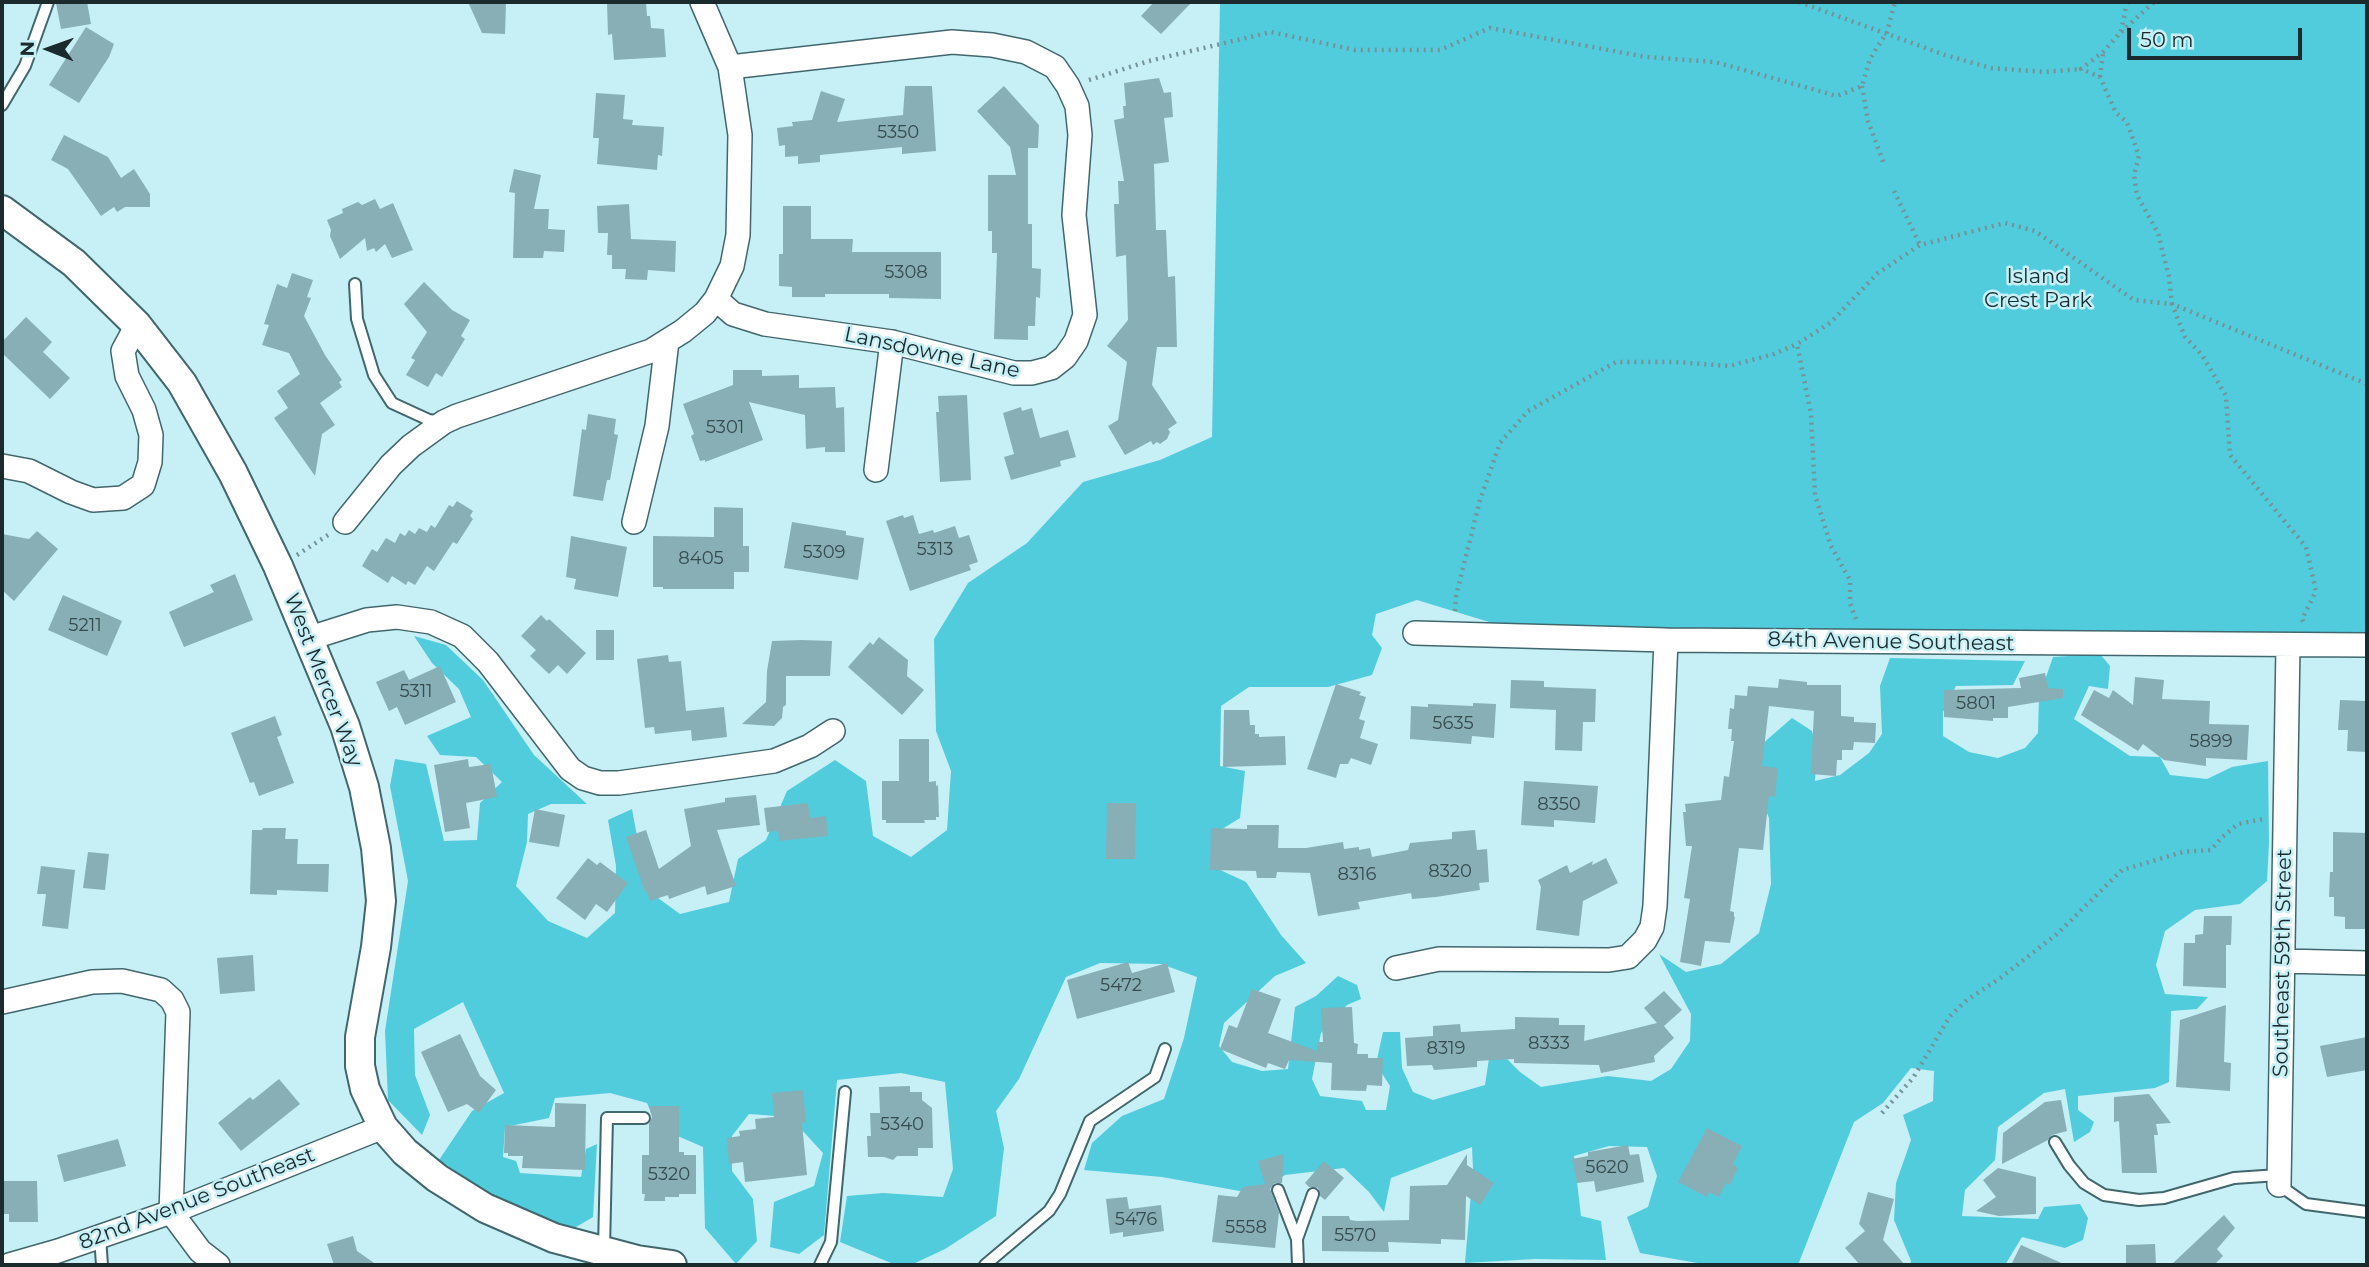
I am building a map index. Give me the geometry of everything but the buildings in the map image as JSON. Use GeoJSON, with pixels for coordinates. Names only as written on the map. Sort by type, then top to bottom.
{"type":"FeatureCollection","features":[{"type":"Feature","properties":{"kind":"street"},"geometry":{"type":"LineString","coordinates":[[345,522],[391,465],[411,446],[444,422],[651,351],[705,313],[716,299],[732,266],[738,235],[740,135],[737,99],[730,67],[702,2]]}},
{"type":"Feature","properties":{"kind":"street","name":"Lansdowne Lane"},"geometry":{"type":"LineString","coordinates":[[716,299],[733,314],[765,324],[892,342],[1014,373],[1032,373],[1051,368],[1065,357],[1076,341],[1085,314],[1074,215],[1080,135],[1077,106],[1055,67],[1026,52],[992,45],[952,42],[730,67]]}},
{"type":"Feature","properties":{"kind":"street","name":"West Mercer Way"},"geometry":{"type":"LineString","coordinates":[[2,209],[74,263],[137,324],[182,383],[233,473],[278,566],[345,726],[364,787],[376,848],[381,901],[360,1037],[360,1066],[365,1089],[383,1127],[405,1152],[437,1178],[485,1208],[554,1238],[637,1260],[672,1265]]}},
{"type":"Feature","properties":{"kind":"street"},"geometry":{"type":"LineString","coordinates":[[2,466],[29,471],[93,500],[122,498],[143,485],[150,462],[151,435],[144,410],[127,376],[123,351],[137,324]]}},
{"type":"Feature","properties":{"kind":"street"},"geometry":{"type":"LineString","coordinates":[[634,522],[657,426],[667,341]]}},
{"type":"Feature","properties":{"kind":"street"},"geometry":{"type":"LineString","coordinates":[[876,470],[892,342]]}},
{"type":"Feature","properties":{"kind":"street"},"geometry":{"type":"LineString","coordinates":[[307,639],[367,620],[397,617],[431,622],[462,636],[488,662],[570,769],[583,778],[600,783],[619,783],[774,761],[810,746],[833,730]]}},
{"type":"Feature","properties":{"kind":"street","name":"84th Avenue Southeast"},"geometry":{"type":"LineString","coordinates":[[1415,633],[1666,640],[2367,645]]}},
{"type":"Feature","properties":{"kind":"street"},"geometry":{"type":"LineString","coordinates":[[1396,968],[1439,960],[1609,960],[1628,957],[1645,940],[1652,927],[1655,906],[1666,640]]}},
{"type":"Feature","properties":{"kind":"street","name":"Southeast 59th Street"},"geometry":{"type":"LineString","coordinates":[[2279,1180],[2288,646]]}},
{"type":"Feature","properties":{"kind":"street"},"geometry":{"type":"LineString","coordinates":[[2283,961],[2367,963]]}},
{"type":"Feature","properties":{"kind":"street"},"geometry":{"type":"LineString","coordinates":[[2,1002],[92,982],[122,981],[161,990],[172,1000],[178,1012],[170,1212],[200,1251],[218,1265]]}},
{"type":"Feature","properties":{"kind":"street","name":"82nd Avenue Southeast"},"geometry":{"type":"LineString","coordinates":[[9,1265],[170,1212],[383,1127]]}},
{"type":"Feature","properties":{"kind":"lane"},"geometry":{"type":"LineString","coordinates":[[2,105],[25,66],[48,2]]}},
{"type":"Feature","properties":{"kind":"lane"},"geometry":{"type":"LineString","coordinates":[[355,284],[357,319],[373,375],[392,403],[429,420],[444,422]]}},
{"type":"Feature","properties":{"kind":"lane"},"geometry":{"type":"LineString","coordinates":[[985,1265],[1049,1211],[1060,1195],[1090,1121],[1105,1108],[1155,1077],[1165,1049]]}},
{"type":"Feature","properties":{"kind":"lane"},"geometry":{"type":"LineString","coordinates":[[820,1265],[831,1242],[845,1091]]}},
{"type":"Feature","properties":{"kind":"lane"},"geometry":{"type":"LineString","coordinates":[[604,1251],[607,1118],[644,1118]]}},
{"type":"Feature","properties":{"kind":"lane"},"geometry":{"type":"LineString","coordinates":[[2055,1142],[2084,1183],[2104,1195],[2139,1200],[2164,1198],[2234,1178],[2279,1180],[2306,1204],[2367,1212]]}},
{"type":"Feature","properties":{"kind":"lane"},"geometry":{"type":"LineString","coordinates":[[1278,1190],[1297,1238],[1298,1265]]}},
{"type":"Feature","properties":{"kind":"lane"},"geometry":{"type":"LineString","coordinates":[[1297,1238],[1313,1194]]}},
{"type":"Feature","properties":{"kind":"lane"},"geometry":{"type":"LineString","coordinates":[[100,1236],[102,1265]]}},
{"type":"Feature","properties":{"kind":"path"},"geometry":{"type":"LineString","coordinates":[[1799,2],[1945,55],[1991,68],[2045,72],[2081,69],[2100,77]]}},
{"type":"Feature","properties":{"kind":"path"},"geometry":{"type":"LineString","coordinates":[[1884,164],[1868,121],[1862,86],[1870,58],[1886,32],[1895,2]]}},
{"type":"Feature","properties":{"kind":"path"},"geometry":{"type":"LineString","coordinates":[[2121,32],[2127,2]]}},
{"type":"Feature","properties":{"kind":"path"},"geometry":{"type":"LineString","coordinates":[[2081,69],[2103,52],[2154,2]]}},
{"type":"Feature","properties":{"kind":"path"},"geometry":{"type":"LineString","coordinates":[[1068,86],[1149,61],[1271,32],[1355,50],[1440,50],[1490,28],[1646,57],[1716,62],[1837,96],[1862,86]]}},
{"type":"Feature","properties":{"kind":"path"},"geometry":{"type":"LineString","coordinates":[[2103,52],[2100,77],[2116,113],[2127,122],[2139,156],[2134,175],[2137,195],[2158,233],[2169,277],[2172,304],[2185,337],[2202,355],[2226,396],[2230,455],[2306,547],[2316,591],[2302,620]]}},
{"type":"Feature","properties":{"kind":"path"},"geometry":{"type":"LineString","coordinates":[[1894,191],[1920,245]]}},
{"type":"Feature","properties":{"kind":"path"},"geometry":{"type":"LineString","coordinates":[[1454,633],[1456,596],[1479,500],[1500,443],[1528,411],[1616,362],[1729,366],[1774,354],[1797,344],[1830,323],[1878,273],[1920,245],[2005,222],[2035,231],[2134,300],[2172,304],[2367,384]]}},
{"type":"Feature","properties":{"kind":"path"},"geometry":{"type":"LineString","coordinates":[[1797,344],[1811,414],[1815,495],[1831,546],[1850,580],[1850,603],[1865,642]]}},
{"type":"Feature","properties":{"kind":"path"},"geometry":{"type":"LineString","coordinates":[[278,566],[319,542],[345,522]]}},
{"type":"Feature","properties":{"kind":"path"},"geometry":{"type":"LineString","coordinates":[[1882,1113],[1913,1078],[1950,1016],[1967,1000],[2000,979],[2057,934],[2122,870],[2183,852],[2211,850],[2238,824],[2272,818]]}},
{"type":"Feature","properties":{"kind":"green space","name":"Island Crest Park"},"geometry":{"type":"Polygon","coordinates":[[[1220,2],[2367,2],[2367,632],[1931,632],[1499,625],[1417,600],[1376,614],[1372,635],[1382,648],[1372,675],[1328,687],[1249,687],[1221,706],[1220,766],[1245,771],[1240,818],[1219,831],[1216,868],[1246,882],[1281,935],[1306,963],[1275,976],[1224,1023],[1219,1046],[1232,1062],[1262,1071],[1288,1069],[1295,1007],[1316,996],[1338,976],[1357,985],[1361,999],[1347,1005],[1321,1033],[1312,1079],[1320,1096],[1362,1101],[1366,1110],[1386,1110],[1390,1086],[1376,1064],[1383,1032],[1400,1032],[1402,1068],[1413,1092],[1433,1100],[1485,1085],[1490,1052],[1502,1054],[1520,1072],[1541,1087],[1608,1076],[1651,1081],[1671,1069],[1690,1041],[1691,1014],[1659,954],[1686,972],[1721,964],[1759,933],[1771,884],[1769,818],[1740,746],[1761,745],[1792,718],[1812,731],[1817,750],[1815,781],[1840,775],[1869,753],[1882,734],[1880,686],[1890,658],[2025,661],[2013,685],[1956,686],[1943,712],[1943,736],[1969,752],[1998,758],[2025,748],[2038,733],[2039,697],[2053,657],[2100,654],[2110,666],[2108,689],[2089,686],[2074,719],[2130,756],[2160,757],[2170,775],[2207,779],[2232,767],[2268,761],[2269,843],[2267,881],[2240,904],[2195,910],[2165,931],[2156,965],[2165,994],[2208,997],[2197,1009],[2171,1011],[2169,1082],[2155,1088],[2078,1096],[2078,1110],[2094,1122],[2090,1132],[2074,1142],[2065,1089],[2044,1093],[1998,1127],[1995,1160],[1965,1190],[1962,1216],[2038,1219],[2044,1207],[2080,1204],[2088,1218],[2083,1240],[2065,1248],[2022,1237],[2005,1265],[1910,1265],[1911,1261],[1894,1220],[1896,1183],[1911,1140],[1903,1115],[1933,1101],[1934,1071],[1911,1068],[1883,1103],[1854,1122],[1798,1265],[1709,1265],[1640,1253],[1627,1217],[1648,1207],[1657,1176],[1647,1147],[1609,1146],[1574,1156],[1581,1216],[1601,1221],[1606,1260],[1535,1259],[1465,1263],[1473,1169],[1472,1147],[1391,1178],[1384,1212],[1369,1192],[1344,1168],[1285,1175],[1256,1194],[1162,1177],[1084,1170],[1092,1143],[1122,1116],[1164,1099],[1184,1038],[1197,977],[1161,964],[1100,963],[1066,977],[1019,1079],[996,1111],[1004,1148],[996,1216],[945,1249],[911,1265],[896,1265],[840,1242],[847,1196],[883,1193],[943,1197],[953,1169],[945,1082],[901,1073],[837,1080],[824,1235],[799,1254],[770,1247],[774,1202],[814,1186],[823,1153],[790,1117],[749,1114],[732,1136],[732,1171],[753,1199],[757,1241],[736,1264],[705,1228],[703,1147],[657,1127],[647,1103],[610,1093],[555,1098],[549,1118],[505,1127],[503,1157],[516,1161],[520,1173],[581,1177],[586,1149],[597,1144],[593,1217],[571,1230],[502,1203],[439,1160],[472,1111],[504,1093],[463,1002],[414,1029],[415,1075],[430,1115],[422,1135],[388,1100],[385,1031],[408,881],[390,786],[395,759],[426,764],[444,841],[477,840],[480,803],[502,782],[476,757],[440,755],[427,736],[471,717],[459,689],[432,663],[414,636],[446,645],[483,680],[534,755],[587,804],[551,804],[528,814],[527,842],[516,886],[548,921],[587,938],[615,913],[616,866],[608,820],[632,809],[647,890],[680,914],[729,902],[738,859],[766,840],[787,791],[835,760],[866,781],[873,836],[911,857],[947,830],[951,771],[936,731],[934,639],[968,583],[1027,543],[1083,482],[1160,460],[1212,437],[1220,2]]]}}]}
